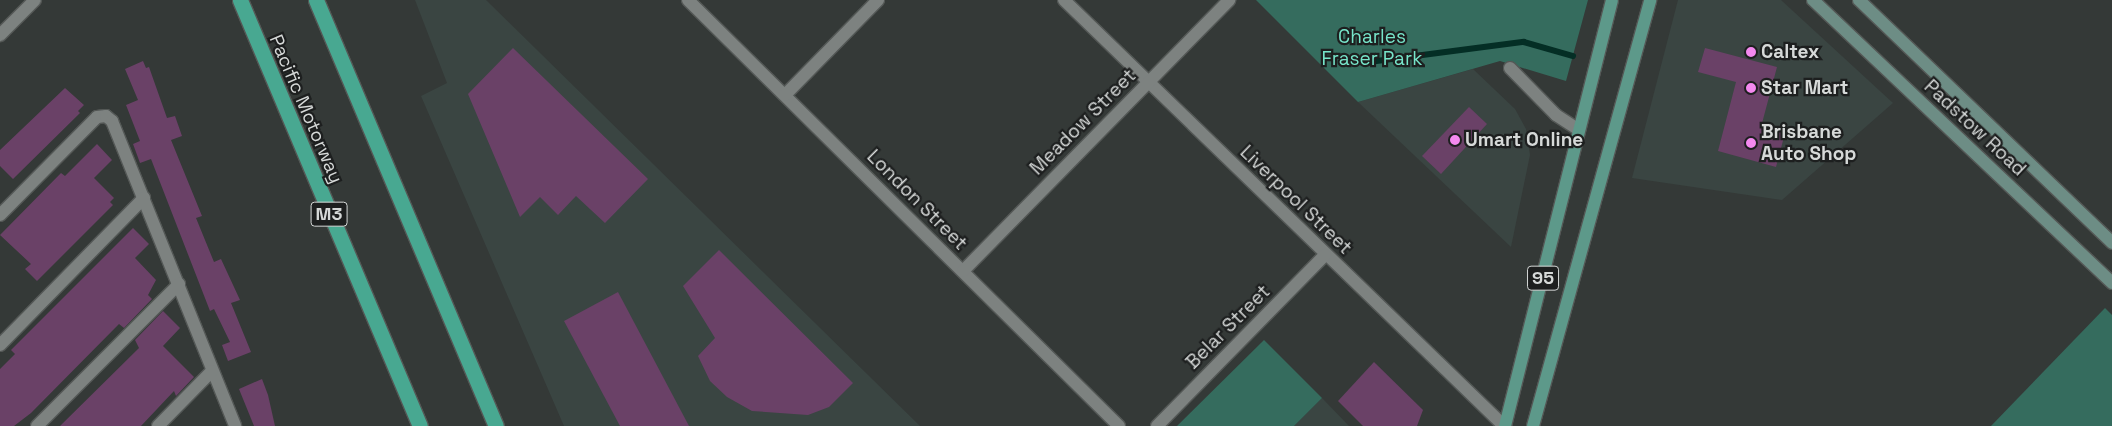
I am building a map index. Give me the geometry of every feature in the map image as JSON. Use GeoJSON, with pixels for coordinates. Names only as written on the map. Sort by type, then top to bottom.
{"type":"FeatureCollection","features":[{"type":"Feature","properties":{"kind":"highway","name":"Pacific Motorway"},"geometry":{"type":"LineString","coordinates":[[240,0],[420,426]]}},
{"type":"Feature","properties":{"kind":"highway"},"geometry":{"type":"LineString","coordinates":[[316,0],[496,426]]}},
{"type":"Feature","properties":{"kind":"main road","name":"95"},"geometry":{"type":"LineString","coordinates":[[1504,426],[1612,0]]}},
{"type":"Feature","properties":{"kind":"main road","name":"95"},"geometry":{"type":"LineString","coordinates":[[1534,426],[1650,0]]}},
{"type":"Feature","properties":{"kind":"main road","name":"Padstow Road"},"geometry":{"type":"LineString","coordinates":[[1813,0],[2112,283]]}},
{"type":"Feature","properties":{"kind":"main road","name":"Padstow Road"},"geometry":{"type":"LineString","coordinates":[[1859,0],[2112,243]]}},
{"type":"Feature","properties":{"kind":"street"},"geometry":{"type":"LineString","coordinates":[[0,35],[35,0]]}},
{"type":"Feature","properties":{"kind":"street","name":"London Street"},"geometry":{"type":"LineString","coordinates":[[688,0],[1119,426]]}},
{"type":"Feature","properties":{"kind":"street"},"geometry":{"type":"LineString","coordinates":[[785,95],[878,0]]}},
{"type":"Feature","properties":{"kind":"street","name":"Liverpool Street"},"geometry":{"type":"LineString","coordinates":[[1064,0],[1325,255],[1504,426]]}},
{"type":"Feature","properties":{"kind":"street","name":"Meadow Street"},"geometry":{"type":"LineString","coordinates":[[962,271],[1229,0]]}},
{"type":"Feature","properties":{"kind":"street"},"geometry":{"type":"LineString","coordinates":[[1510,68],[1556,116],[1579,130]]}},
{"type":"Feature","properties":{"kind":"street"},"geometry":{"type":"LineString","coordinates":[[0,215],[101,115],[112,121],[235,426]]}},
{"type":"Feature","properties":{"kind":"street"},"geometry":{"type":"LineString","coordinates":[[0,345],[144,198]]}},
{"type":"Feature","properties":{"kind":"street","name":"Belar Street"},"geometry":{"type":"LineString","coordinates":[[1157,426],[1325,255]]}},
{"type":"Feature","properties":{"kind":"street"},"geometry":{"type":"LineString","coordinates":[[37,426],[178,284]]}},
{"type":"Feature","properties":{"kind":"street"},"geometry":{"type":"LineString","coordinates":[[158,426],[212,371]]}},
{"type":"Feature","properties":{"kind":"shaded area"},"geometry":{"type":"Polygon","coordinates":[[[415,0],[486,0],[920,426],[564,426],[421,96],[447,83],[415,0]]]}},
{"type":"Feature","properties":{"kind":"shaded area","name":"Caltex"},"geometry":{"type":"Polygon","coordinates":[[[1678,0],[1781,0],[1893,103],[1782,200],[1632,178],[1678,0]]]}},
{"type":"Feature","properties":{"kind":"shaded area"},"geometry":{"type":"Polygon","coordinates":[[[1473,69],[1515,109],[1526,129],[1530,155],[1511,247],[1358,102],[1473,69]]]}},
{"type":"Feature","properties":{"kind":"shaded area"},"geometry":{"type":"Polygon","coordinates":[[[1322,398],[1349,426],[1294,426],[1322,398]]]}},
{"type":"Feature","properties":{"kind":"green space","name":"Charles Fraser Park"},"geometry":{"type":"Polygon","coordinates":[[[1256,0],[1588,0],[1566,81],[1500,61],[1358,102],[1256,0]]]}},
{"type":"Feature","properties":{"kind":"green space"},"geometry":{"type":"Polygon","coordinates":[[[2105,308],[2112,315],[2112,426],[1991,426],[2105,308]]]}},
{"type":"Feature","properties":{"kind":"green space"},"geometry":{"type":"Polygon","coordinates":[[[1264,340],[1322,398],[1294,426],[1177,426],[1264,340]]]}},
{"type":"Feature","properties":{"kind":"building"},"geometry":{"type":"Polygon","coordinates":[[[513,48],[648,179],[605,223],[576,196],[558,215],[540,197],[520,217],[468,94],[513,48]]]}},
{"type":"Feature","properties":{"kind":"building"},"geometry":{"type":"Polygon","coordinates":[[[1705,48],[1777,67],[1761,127],[1785,133],[1776,167],[1718,151],[1736,82],[1698,72],[1705,48]]]}},
{"type":"Feature","properties":{"kind":"building"},"geometry":{"type":"Polygon","coordinates":[[[143,61],[146,68],[149,67],[167,118],[175,116],[182,136],[171,140],[202,216],[196,218],[214,262],[221,259],[240,300],[231,303],[251,352],[228,361],[222,345],[230,342],[214,309],[210,311],[151,159],[140,163],[133,144],[140,141],[126,105],[138,100],[125,69],[143,61]]]}},
{"type":"Feature","properties":{"kind":"building"},"geometry":{"type":"Polygon","coordinates":[[[65,88],[84,105],[78,111],[80,113],[13,179],[0,166],[0,150],[65,88]]]}},
{"type":"Feature","properties":{"kind":"building","name":"Umart Online"},"geometry":{"type":"Polygon","coordinates":[[[1469,107],[1487,124],[1441,174],[1422,156],[1469,107]]]}},
{"type":"Feature","properties":{"kind":"building"},"geometry":{"type":"Polygon","coordinates":[[[97,144],[112,160],[94,178],[114,198],[110,202],[113,205],[37,281],[25,269],[31,264],[0,235],[61,173],[65,176],[97,144]]]}},
{"type":"Feature","properties":{"kind":"building"},"geometry":{"type":"Polygon","coordinates":[[[133,228],[149,244],[135,258],[156,280],[148,295],[152,299],[124,328],[119,324],[31,413],[14,426],[0,426],[0,369],[15,354],[11,350],[133,228]]]}},
{"type":"Feature","properties":{"kind":"building"},"geometry":{"type":"Polygon","coordinates":[[[719,250],[853,383],[829,407],[808,415],[752,411],[727,397],[710,381],[698,356],[715,338],[683,286],[719,250]]]}},
{"type":"Feature","properties":{"kind":"building"},"geometry":{"type":"Polygon","coordinates":[[[618,292],[689,426],[620,426],[564,321],[618,292]]]}},
{"type":"Feature","properties":{"kind":"building"},"geometry":{"type":"Polygon","coordinates":[[[163,311],[180,328],[163,346],[194,377],[176,396],[174,391],[141,426],[60,426],[139,348],[135,340],[163,311]]]}},
{"type":"Feature","properties":{"kind":"building"},"geometry":{"type":"Polygon","coordinates":[[[1374,362],[1423,410],[1417,426],[1363,426],[1338,401],[1374,362]]]}},
{"type":"Feature","properties":{"kind":"building"},"geometry":{"type":"Polygon","coordinates":[[[262,379],[268,395],[275,426],[254,426],[239,389],[262,379]]]}},
{"type":"Feature","properties":{"kind":"waterway"},"geometry":{"type":"LineString","coordinates":[[1369,62],[1524,42],[1573,56]]}},
{"type":"Feature","properties":{"kind":"place","name":"Caltex"},"geometry":{"type":"Point","coordinates":[1751,52]}},
{"type":"Feature","properties":{"kind":"place","name":"Star Mart"},"geometry":{"type":"Point","coordinates":[1751,88]}},
{"type":"Feature","properties":{"kind":"place","name":"Umart Online"},"geometry":{"type":"Point","coordinates":[1455,140]}},
{"type":"Feature","properties":{"kind":"place","name":"Brisbane Auto Shop"},"geometry":{"type":"Point","coordinates":[1751,143]}}]}
